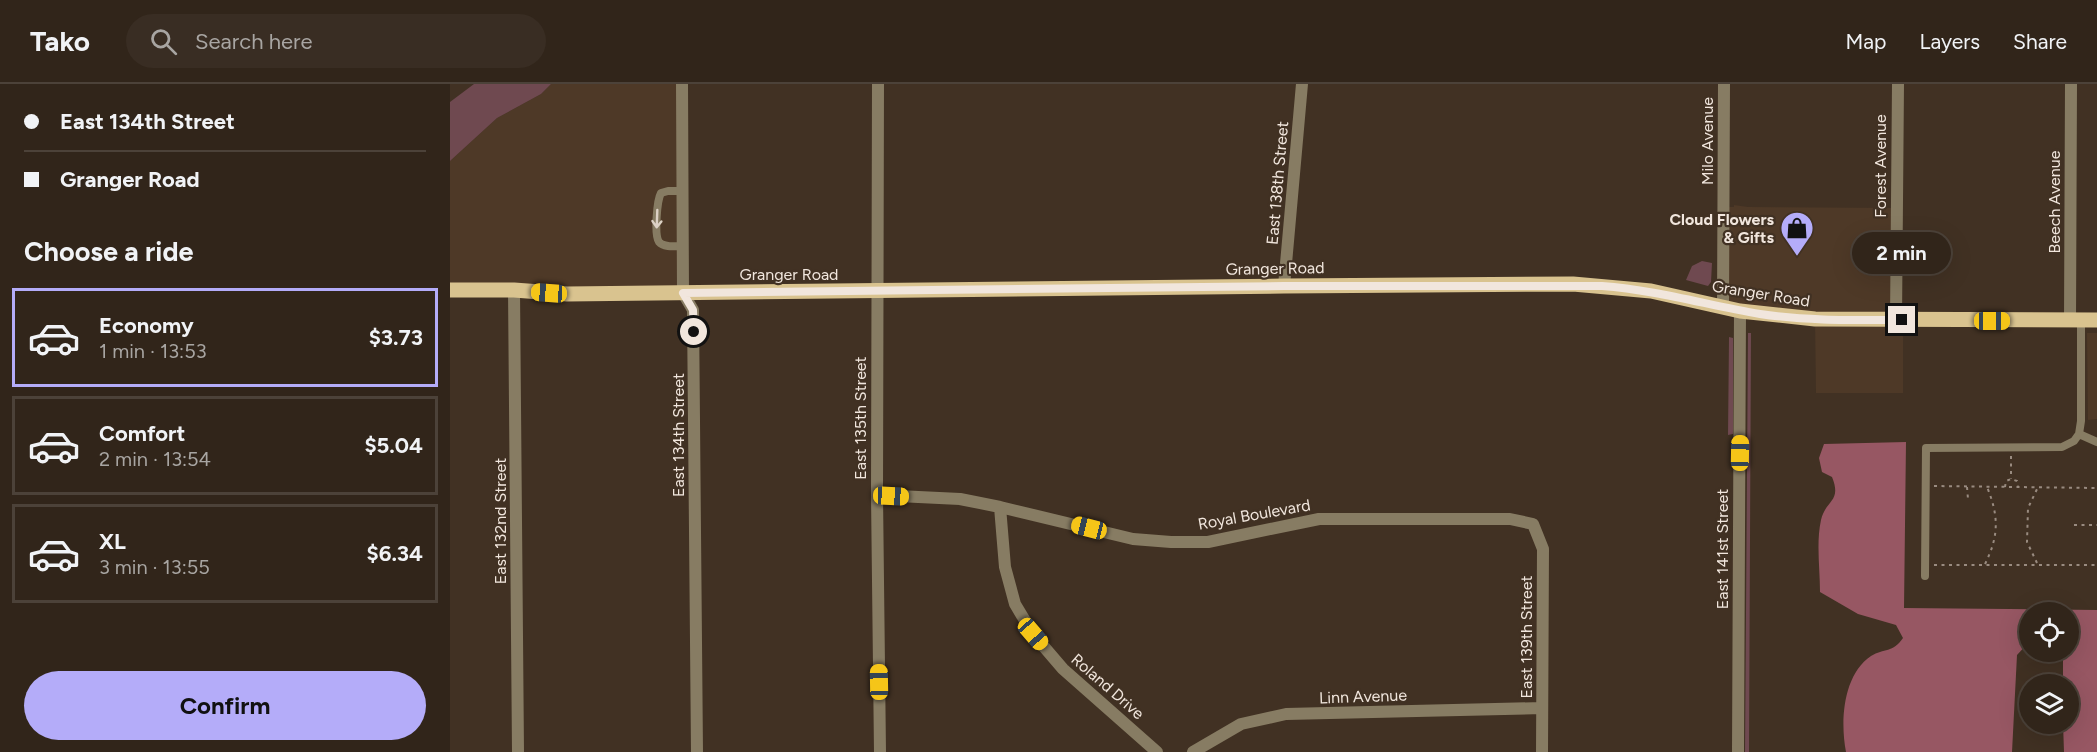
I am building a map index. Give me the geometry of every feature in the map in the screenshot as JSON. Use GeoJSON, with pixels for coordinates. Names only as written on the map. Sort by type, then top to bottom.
{"type":"FeatureCollection","features":[{"type":"Feature","properties":{"kind":"main road","name":"Granger Road"},"geometry":{"type":"LineString","coordinates":[[450,290],[514,290],[567,294],[1284,286],[1602,286],[1651,291],[1740,311],[1822,320],[2097,320]]}},
{"type":"Feature","properties":{"kind":"street","name":"East 134th Street"},"geometry":{"type":"LineString","coordinates":[[682,84],[683,293],[693,310],[697,752]]}},
{"type":"Feature","properties":{"kind":"street","name":"East 135th Street"},"geometry":{"type":"LineString","coordinates":[[878,84],[877,495],[880,752]]}},
{"type":"Feature","properties":{"kind":"street","name":"East 138th Street"},"geometry":{"type":"LineString","coordinates":[[1284,286],[1302,84]]}},
{"type":"Feature","properties":{"kind":"street","name":"Milo Avenue"},"geometry":{"type":"LineString","coordinates":[[1723,307],[1724,84]]}},
{"type":"Feature","properties":{"kind":"street","name":"Forest Avenue"},"geometry":{"type":"LineString","coordinates":[[1896,320],[1898,84]]}},
{"type":"Feature","properties":{"kind":"street","name":"Beech Avenue"},"geometry":{"type":"LineString","coordinates":[[2071,84],[2075,321]]}},
{"type":"Feature","properties":{"kind":"street","name":"East 132nd Street"},"geometry":{"type":"LineString","coordinates":[[514,290],[518,752]]}},
{"type":"Feature","properties":{"kind":"street","name":"East 141st Street"},"geometry":{"type":"LineString","coordinates":[[1738,752],[1740,311]]}},
{"type":"Feature","properties":{"kind":"street","name":"Royal Boulevard"},"geometry":{"type":"LineString","coordinates":[[877,495],[960,499],[1133,539],[1171,542],[1208,542],[1319,519],[1510,519],[1533,524]]}},
{"type":"Feature","properties":{"kind":"street","name":"Roland Drive"},"geometry":{"type":"LineString","coordinates":[[1000,507],[1005,567],[1015,604],[1033,634],[1063,669],[1157,752]]}},
{"type":"Feature","properties":{"kind":"street","name":"East 139th Street"},"geometry":{"type":"LineString","coordinates":[[1533,524],[1543,549],[1542,752]]}},
{"type":"Feature","properties":{"kind":"street","name":"Linn Avenue"},"geometry":{"type":"LineString","coordinates":[[1193,752],[1241,724],[1286,714],[1542,708]]}},
{"type":"Feature","properties":{"kind":"lane"},"geometry":{"type":"LineString","coordinates":[[683,191],[661,193],[658,199],[657,236],[659,242],[664,246],[683,246]]}},
{"type":"Feature","properties":{"kind":"lane"},"geometry":{"type":"LineString","coordinates":[[1925,576],[1926,448],[2062,447],[2074,441],[2079,434],[2081,421],[2075,321]]}},
{"type":"Feature","properties":{"kind":"lane"},"geometry":{"type":"LineString","coordinates":[[2079,434],[2097,442]]}},
{"type":"Feature","properties":{"kind":"path"},"geometry":{"type":"LineString","coordinates":[[2012,447],[2012,479]]}},
{"type":"Feature","properties":{"kind":"path"},"geometry":{"type":"LineString","coordinates":[[2005,487],[2006,482],[2012,479]]}},
{"type":"Feature","properties":{"kind":"path"},"geometry":{"type":"LineString","coordinates":[[2012,479],[2017,482],[2018,487]]}},
{"type":"Feature","properties":{"kind":"path"},"geometry":{"type":"LineString","coordinates":[[1926,486],[2097,488]]}},
{"type":"Feature","properties":{"kind":"path"},"geometry":{"type":"LineString","coordinates":[[1967,487],[1968,499]]}},
{"type":"Feature","properties":{"kind":"path"},"geometry":{"type":"LineString","coordinates":[[1985,565],[1995,544],[1995,507],[1986,487]]}},
{"type":"Feature","properties":{"kind":"path"},"geometry":{"type":"LineString","coordinates":[[2038,487],[2028,508],[2027,543],[2038,565]]}},
{"type":"Feature","properties":{"kind":"path"},"geometry":{"type":"LineString","coordinates":[[2074,525],[2097,525]]}},
{"type":"Feature","properties":{"kind":"path"},"geometry":{"type":"LineString","coordinates":[[1925,565],[2097,565]]}},
{"type":"Feature","properties":{"kind":"shaded area"},"geometry":{"type":"Polygon","coordinates":[[[474,84],[551,84],[541,94],[497,118],[450,161],[450,102],[474,84]]]}},
{"type":"Feature","properties":{"kind":"shaded area"},"geometry":{"type":"Polygon","coordinates":[[[551,84],[682,84],[683,293],[450,290],[450,161],[497,118],[541,94],[551,84]]]}},
{"type":"Feature","properties":{"kind":"shaded area"},"geometry":{"type":"Polygon","coordinates":[[[1734,205],[1897,208],[1903,337],[1903,393],[1816,393],[1815,319],[1723,307],[1723,207],[1734,207],[1734,205]]]}},
{"type":"Feature","properties":{"kind":"shaded area"},"geometry":{"type":"Polygon","coordinates":[[[1702,261],[1712,263],[1711,282],[1708,286],[1686,280],[1692,266],[1702,261]]]}},
{"type":"Feature","properties":{"kind":"shaded area"},"geometry":{"type":"Polygon","coordinates":[[[1748,333],[1751,333],[1749,752],[1745,752],[1748,333]]]}},
{"type":"Feature","properties":{"kind":"shaded area"},"geometry":{"type":"Polygon","coordinates":[[[2087,333],[2097,333],[2097,419],[2088,420],[2087,333]]]}},
{"type":"Feature","properties":{"kind":"shaded area"},"geometry":{"type":"Polygon","coordinates":[[[1729,337],[1733,338],[1733,434],[1728,435],[1729,337]]]}},
{"type":"Feature","properties":{"kind":"shaded area"},"geometry":{"type":"Polygon","coordinates":[[[1906,442],[1904,608],[2019,609],[2019,653],[2017,655],[2012,752],[1846,752],[1844,713],[1854,675],[1871,656],[1896,646],[1903,638],[1896,625],[1858,614],[1820,592],[1818,547],[1821,520],[1835,491],[1832,477],[1822,472],[1819,458],[1824,444],[1906,442]]]}},
{"type":"Feature","properties":{"kind":"shaded area"},"geometry":{"type":"Polygon","coordinates":[[[2079,610],[2097,610],[2097,752],[2064,752],[2063,734],[2079,734],[2079,674],[2063,674],[2063,662],[2079,662],[2079,610]]]}},
{"type":"Feature","properties":{"kind":"place","name":"Cloud Flowers & Gifts"},"geometry":{"type":"Point","coordinates":[1797,257]}},
{"type":"Feature","properties":{"kind":"route"},"geometry":{"type":"LineString","coordinates":[[694,332],[693,310],[683,293],[1573,284],[1651,291],[1740,311],[1783,317],[1828,320],[1902,320]]}}]}
